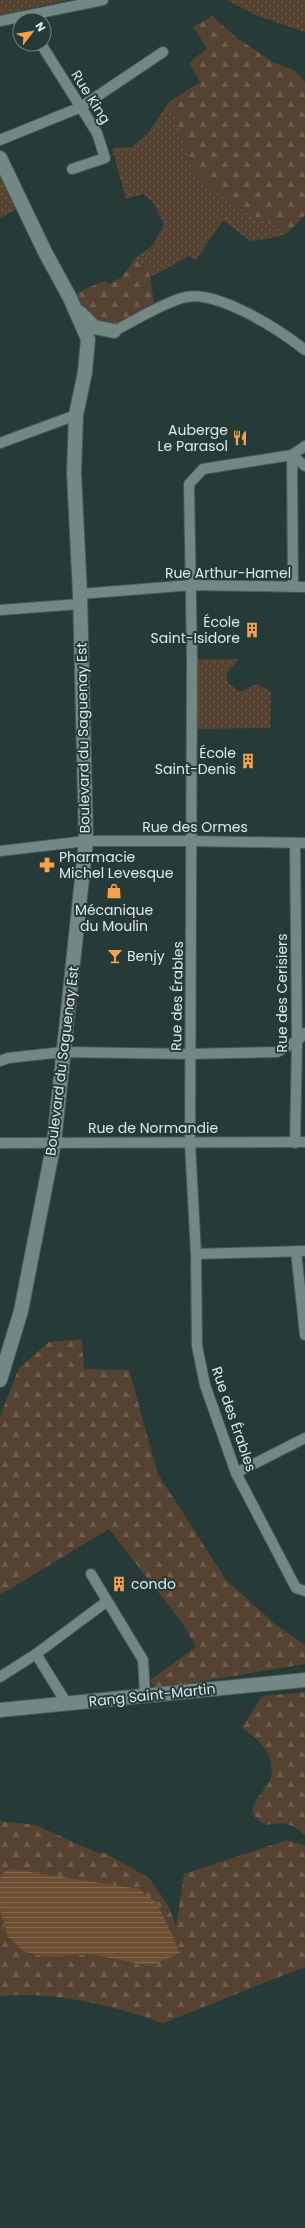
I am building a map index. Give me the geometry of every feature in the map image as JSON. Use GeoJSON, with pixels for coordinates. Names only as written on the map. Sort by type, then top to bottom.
{"type":"FeatureCollection","features":[{"type":"Feature","properties":{"kind":"main road","name":"Boulevard du Saguenay Est"},"geometry":{"type":"LineString","coordinates":[[0,158],[70,298],[88,339],[85,372],[76,415],[74,473],[80,599],[86,841],[54,1142],[21,1311],[0,1380]]}},
{"type":"Feature","properties":{"kind":"main road"},"geometry":{"type":"LineString","coordinates":[[70,298],[81,315],[94,326],[114,330]]}},
{"type":"Feature","properties":{"kind":"main road"},"geometry":{"type":"LineString","coordinates":[[85,372],[90,352],[97,341],[114,330]]}},
{"type":"Feature","properties":{"kind":"main road","name":"Rang Saint-Martin"},"geometry":{"type":"LineString","coordinates":[[0,1710],[66,1704],[145,1694],[305,1680]]}},
{"type":"Feature","properties":{"kind":"street"},"geometry":{"type":"LineString","coordinates":[[50,12],[102,0]]}},
{"type":"Feature","properties":{"kind":"street"},"geometry":{"type":"LineString","coordinates":[[0,20],[12,19]]}},
{"type":"Feature","properties":{"kind":"street","name":"Rue King"},"geometry":{"type":"LineString","coordinates":[[46,52],[98,133],[105,158],[72,169]]}},
{"type":"Feature","properties":{"kind":"street"},"geometry":{"type":"LineString","coordinates":[[0,140],[81,107],[163,52]]}},
{"type":"Feature","properties":{"kind":"street"},"geometry":{"type":"LineString","coordinates":[[114,330],[183,298],[202,295],[221,302],[280,330],[305,350]]}},
{"type":"Feature","properties":{"kind":"street"},"geometry":{"type":"LineString","coordinates":[[0,443],[76,415]]}},
{"type":"Feature","properties":{"kind":"street"},"geometry":{"type":"LineString","coordinates":[[292,455],[305,446]]}},
{"type":"Feature","properties":{"kind":"street"},"geometry":{"type":"LineString","coordinates":[[292,455],[305,466]]}},
{"type":"Feature","properties":{"kind":"street"},"geometry":{"type":"LineString","coordinates":[[292,455],[293,587]]}},
{"type":"Feature","properties":{"kind":"street","name":"Rue des Érables"},"geometry":{"type":"LineString","coordinates":[[292,455],[203,470],[189,484],[192,585],[190,1143],[196,1254],[197,1346],[204,1385],[236,1472],[296,1588],[305,1591]]}},
{"type":"Feature","properties":{"kind":"street","name":"Rue Arthur-Hamel"},"geometry":{"type":"LineString","coordinates":[[0,610],[192,585],[305,587]]}},
{"type":"Feature","properties":{"kind":"street","name":"Rue des Ormes"},"geometry":{"type":"LineString","coordinates":[[0,851],[86,841],[300,843]]}},
{"type":"Feature","properties":{"kind":"street","name":"Rue des Cerisiers"},"geometry":{"type":"LineString","coordinates":[[300,843],[297,1041],[300,1142]]}},
{"type":"Feature","properties":{"kind":"street"},"geometry":{"type":"LineString","coordinates":[[0,1061],[8,1058],[64,1052],[190,1054],[277,1052],[297,1041],[305,1033]]}},
{"type":"Feature","properties":{"kind":"street","name":"Rue de Normandie"},"geometry":{"type":"LineString","coordinates":[[0,1143],[300,1142]]}},
{"type":"Feature","properties":{"kind":"street"},"geometry":{"type":"LineString","coordinates":[[196,1254],[301,1251],[305,1335]]}},
{"type":"Feature","properties":{"kind":"street"},"geometry":{"type":"LineString","coordinates":[[236,1472],[305,1438]]}},
{"type":"Feature","properties":{"kind":"street"},"geometry":{"type":"LineString","coordinates":[[90,1574],[143,1660],[145,1694]]}},
{"type":"Feature","properties":{"kind":"street"},"geometry":{"type":"LineString","coordinates":[[0,1676],[36,1654],[106,1602]]}},
{"type":"Feature","properties":{"kind":"street"},"geometry":{"type":"LineString","coordinates":[[36,1654],[66,1704]]}},
{"type":"Feature","properties":{"kind":"green space"},"geometry":{"type":"Polygon","coordinates":[[[0,0],[68,0],[12,12],[0,15],[0,0]]]}},
{"type":"Feature","properties":{"kind":"green space"},"geometry":{"type":"Polygon","coordinates":[[[227,0],[305,0],[305,32],[256,15],[227,0]]]}},
{"type":"Feature","properties":{"kind":"green space"},"geometry":{"type":"Polygon","coordinates":[[[212,16],[237,38],[273,62],[294,70],[305,82],[305,215],[288,233],[234,206],[196,177],[169,102],[200,82],[189,63],[207,48],[193,27],[212,16]]]}},
{"type":"Feature","properties":{"kind":"green space"},"geometry":{"type":"Polygon","coordinates":[[[169,102],[196,177],[234,206],[288,233],[278,237],[250,241],[223,220],[196,260],[189,256],[151,277],[149,268],[136,258],[153,245],[164,224],[153,202],[143,194],[126,199],[112,148],[132,147],[149,132],[169,102]]]}},
{"type":"Feature","properties":{"kind":"green space"},"geometry":{"type":"Polygon","coordinates":[[[0,160],[23,206],[0,218],[0,160]]]}},
{"type":"Feature","properties":{"kind":"green space"},"geometry":{"type":"Polygon","coordinates":[[[136,258],[149,268],[155,311],[114,331],[88,339],[70,298],[87,288],[105,281],[109,284],[122,277],[136,258]]]}},
{"type":"Feature","properties":{"kind":"green space"},"geometry":{"type":"Polygon","coordinates":[[[192,659],[239,659],[226,674],[228,683],[240,692],[257,684],[271,692],[270,728],[192,729],[192,659]]]}},
{"type":"Feature","properties":{"kind":"green space"},"geometry":{"type":"Polygon","coordinates":[[[82,1339],[84,1369],[129,1370],[158,1474],[226,1580],[276,1625],[305,1645],[305,1664],[155,1689],[150,1680],[196,1647],[183,1624],[109,1529],[0,1595],[0,1416],[19,1368],[49,1342],[82,1339]]]}},
{"type":"Feature","properties":{"kind":"green space"},"geometry":{"type":"Polygon","coordinates":[[[305,1692],[305,1835],[297,1828],[283,1823],[264,1824],[256,1818],[253,1813],[253,1808],[257,1798],[270,1780],[272,1772],[271,1764],[269,1756],[260,1743],[242,1728],[262,1696],[305,1692]]]}},
{"type":"Feature","properties":{"kind":"green space"},"geometry":{"type":"Polygon","coordinates":[[[0,1821],[36,1825],[98,1853],[105,1853],[149,1878],[168,1905],[176,1926],[184,1874],[287,1840],[305,1846],[305,1967],[163,2023],[123,2010],[83,2001],[42,1996],[0,1996],[0,1911],[8,1937],[24,1952],[49,1957],[90,1954],[150,1966],[5,1871],[0,1877],[0,1821]]]}},
{"type":"Feature","properties":{"kind":"shaded area"},"geometry":{"type":"Polygon","coordinates":[[[11,1869],[139,1889],[157,1903],[180,1953],[150,1966],[90,1954],[49,1957],[24,1952],[8,1937],[0,1911],[0,1877],[5,1871],[11,1869]]]}},
{"type":"Feature","properties":{"kind":"place","name":"Auberge Le Parasol"},"geometry":{"type":"Point","coordinates":[240,438]}},
{"type":"Feature","properties":{"kind":"place","name":"École Saint-Isidore"},"geometry":{"type":"Point","coordinates":[252,630]}},
{"type":"Feature","properties":{"kind":"place","name":"École Saint-Denis"},"geometry":{"type":"Point","coordinates":[248,761]}},
{"type":"Feature","properties":{"kind":"place","name":"Pharmacie Michel Levesque"},"geometry":{"type":"Point","coordinates":[47,865]}},
{"type":"Feature","properties":{"kind":"place","name":"Mécanique du Moulin"},"geometry":{"type":"Point","coordinates":[114,891]}},
{"type":"Feature","properties":{"kind":"place","name":"Benjy"},"geometry":{"type":"Point","coordinates":[115,956]}},
{"type":"Feature","properties":{"kind":"place","name":"condo"},"geometry":{"type":"Point","coordinates":[119,1584]}}]}
